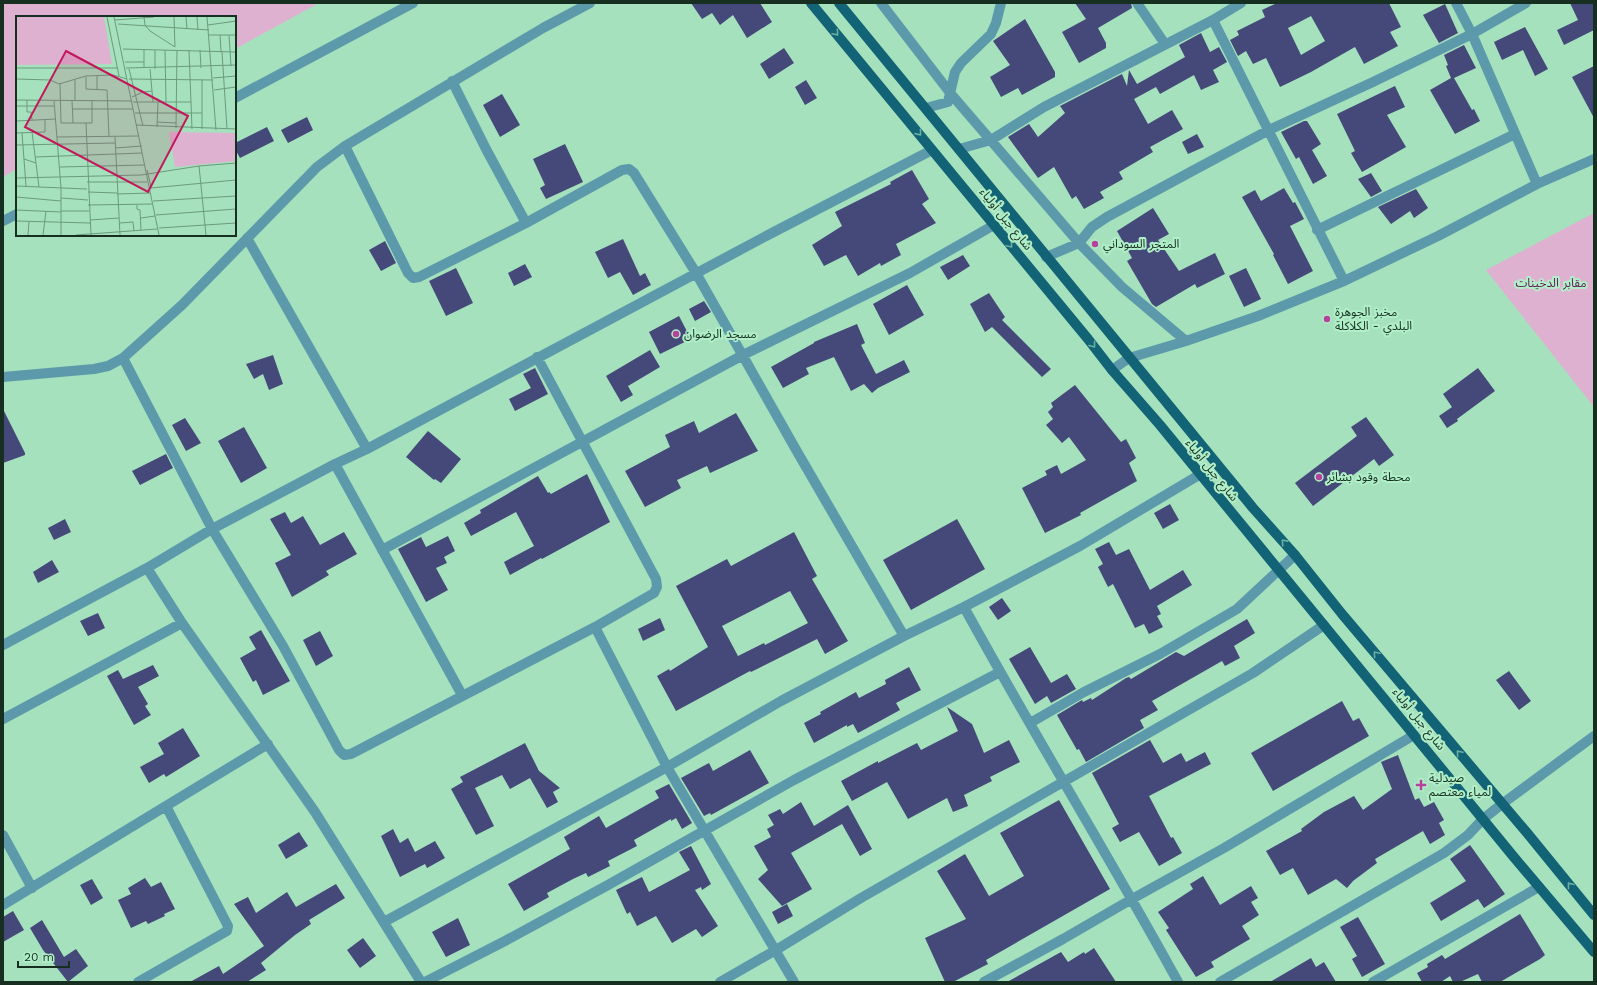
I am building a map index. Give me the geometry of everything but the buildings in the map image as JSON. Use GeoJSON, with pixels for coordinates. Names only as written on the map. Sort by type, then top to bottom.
{"type":"FeatureCollection","features":[{"type":"Feature","properties":{"kind":"main road","name":"شارع جبل أولياء"},"geometry":{"type":"LineString","coordinates":[[811,3],[1112,370],[1160,425],[1594,952]]}},
{"type":"Feature","properties":{"kind":"main road","name":"شارع جبل أولياء"},"geometry":{"type":"LineString","coordinates":[[839,3],[1253,508],[1295,554],[1342,614],[1594,915]]}},
{"type":"Feature","properties":{"kind":"street"},"geometry":{"type":"LineString","coordinates":[[236,97],[413,3]]}},
{"type":"Feature","properties":{"kind":"street"},"geometry":{"type":"LineString","coordinates":[[3,377],[94,369],[108,366],[123,358],[182,305],[317,167],[345,146],[452,81],[543,28],[590,3]]}},
{"type":"Feature","properties":{"kind":"street"},"geometry":{"type":"LineString","coordinates":[[882,3],[951,94],[1079,243],[1122,287],[1186,341]]}},
{"type":"Feature","properties":{"kind":"street"},"geometry":{"type":"LineString","coordinates":[[926,108],[948,102],[955,72],[960,63],[991,34],[996,23],[1001,3]]}},
{"type":"Feature","properties":{"kind":"street"},"geometry":{"type":"LineString","coordinates":[[1137,3],[1165,44]]}},
{"type":"Feature","properties":{"kind":"street"},"geometry":{"type":"LineString","coordinates":[[959,149],[991,140],[1044,106],[1213,20],[1241,3]]}},
{"type":"Feature","properties":{"kind":"street"},"geometry":{"type":"LineString","coordinates":[[1456,3],[1472,34],[1537,184]]}},
{"type":"Feature","properties":{"kind":"street"},"geometry":{"type":"LineString","coordinates":[[1046,257],[1079,243],[1092,227],[1106,217],[1269,130],[1472,34],[1526,3]]}},
{"type":"Feature","properties":{"kind":"street"},"geometry":{"type":"LineString","coordinates":[[1213,20],[1269,130],[1317,230],[1344,281]]}},
{"type":"Feature","properties":{"kind":"street"},"geometry":{"type":"LineString","coordinates":[[452,81],[526,224]]}},
{"type":"Feature","properties":{"kind":"street"},"geometry":{"type":"LineString","coordinates":[[1317,230],[1515,134]]}},
{"type":"Feature","properties":{"kind":"street"},"geometry":{"type":"LineString","coordinates":[[345,146],[408,273],[413,278],[419,277],[526,224],[622,170],[628,169],[634,172],[696,273],[904,636]]}},
{"type":"Feature","properties":{"kind":"street"},"geometry":{"type":"LineString","coordinates":[[3,645],[147,568],[212,529],[335,464],[367,449],[537,357],[932,150]]}},
{"type":"Feature","properties":{"kind":"street"},"geometry":{"type":"LineString","coordinates":[[1112,370],[1129,358],[1186,341],[1258,316],[1344,281],[1438,236],[1537,184],[1594,159]]}},
{"type":"Feature","properties":{"kind":"street"},"geometry":{"type":"LineString","coordinates":[[3,222],[16,215]]}},
{"type":"Feature","properties":{"kind":"street"},"geometry":{"type":"LineString","coordinates":[[382,550],[743,355],[910,273],[994,225]]}},
{"type":"Feature","properties":{"kind":"street"},"geometry":{"type":"LineString","coordinates":[[247,238],[367,449]]}},
{"type":"Feature","properties":{"kind":"street"},"geometry":{"type":"LineString","coordinates":[[123,358],[212,529],[283,646],[339,750],[344,755],[351,754],[595,627],[654,593],[657,587],[656,579],[537,357]]}},
{"type":"Feature","properties":{"kind":"street"},"geometry":{"type":"LineString","coordinates":[[335,464],[462,695]]}},
{"type":"Feature","properties":{"kind":"street"},"geometry":{"type":"LineString","coordinates":[[384,922],[666,767],[781,701],[904,636],[964,608],[1080,546],[1200,475]]}},
{"type":"Feature","properties":{"kind":"street"},"geometry":{"type":"LineString","coordinates":[[1030,723],[1084,692],[1160,654],[1237,610],[1295,554]]}},
{"type":"Feature","properties":{"kind":"street"},"geometry":{"type":"LineString","coordinates":[[147,568],[182,623],[268,744],[314,812],[422,982]]}},
{"type":"Feature","properties":{"kind":"street"},"geometry":{"type":"LineString","coordinates":[[964,608],[1132,898],[1178,982]]}},
{"type":"Feature","properties":{"kind":"street"},"geometry":{"type":"LineString","coordinates":[[3,719],[182,623]]}},
{"type":"Feature","properties":{"kind":"street"},"geometry":{"type":"LineString","coordinates":[[720,982],[861,898],[1253,673],[1324,625]]}},
{"type":"Feature","properties":{"kind":"street"},"geometry":{"type":"LineString","coordinates":[[595,627],[666,767],[794,982]]}},
{"type":"Feature","properties":{"kind":"street"},"geometry":{"type":"LineString","coordinates":[[425,982],[505,941],[794,780],[1000,672]]}},
{"type":"Feature","properties":{"kind":"street"},"geometry":{"type":"LineString","coordinates":[[984,982],[1230,844],[1414,735]]}},
{"type":"Feature","properties":{"kind":"street"},"geometry":{"type":"LineString","coordinates":[[1220,982],[1444,854],[1468,835],[1483,819],[1502,804],[1594,736]]}},
{"type":"Feature","properties":{"kind":"street"},"geometry":{"type":"LineString","coordinates":[[3,905],[268,744]]}},
{"type":"Feature","properties":{"kind":"street"},"geometry":{"type":"LineString","coordinates":[[138,982],[226,931],[228,926],[166,806]]}},
{"type":"Feature","properties":{"kind":"street"},"geometry":{"type":"LineString","coordinates":[[3,835],[32,888]]}},
{"type":"Feature","properties":{"kind":"street"},"geometry":{"type":"LineString","coordinates":[[1373,982],[1540,887]]}},
{"type":"Feature","properties":{"kind":"green space"},"geometry":{"type":"Polygon","coordinates":[[[3,3],[319,3],[236,48],[236,16],[16,16],[16,170],[3,177],[3,3]]]}},
{"type":"Feature","properties":{"kind":"green space","name":"مقابر الدخينات"},"geometry":{"type":"Polygon","coordinates":[[[1594,213],[1594,407],[1486,270],[1594,213]]]}},
{"type":"Feature","properties":{"kind":"place","name":"المتجر السوداني"},"geometry":{"type":"Point","coordinates":[1095,244]}},
{"type":"Feature","properties":{"kind":"place","name":"مخبز الجوهرة البلدي - الكلاكلة"},"geometry":{"type":"Point","coordinates":[1327,319]}},
{"type":"Feature","properties":{"kind":"place","name":"مسجد الرضوان"},"geometry":{"type":"Point","coordinates":[676,334]}},
{"type":"Feature","properties":{"kind":"place","name":"محطة وقود بشائر"},"geometry":{"type":"Point","coordinates":[1319,477]}},
{"type":"Feature","properties":{"kind":"place","name":"صيدلية لمياء معتصم"},"geometry":{"type":"Point","coordinates":[1421,785]}}]}
